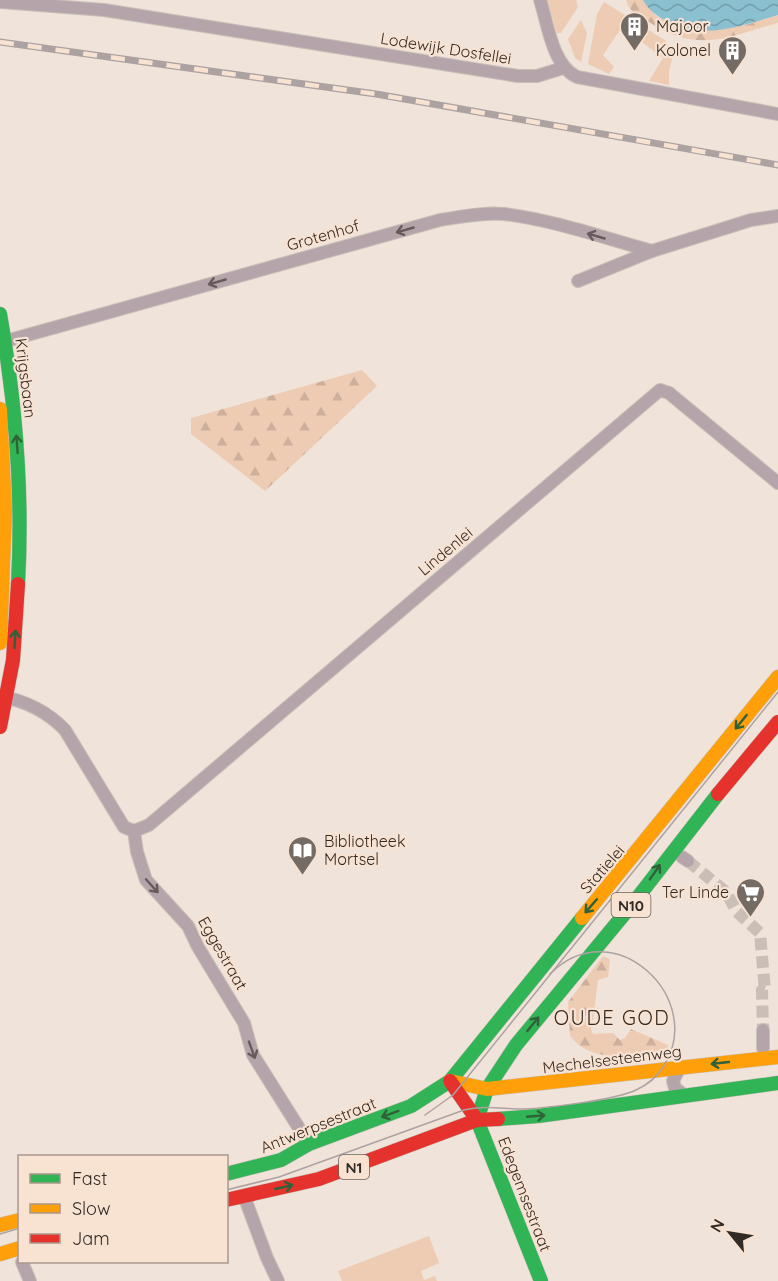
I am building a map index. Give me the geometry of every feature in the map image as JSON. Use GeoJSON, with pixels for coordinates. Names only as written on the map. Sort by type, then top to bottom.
{"type":"FeatureCollection","features":[{"type":"Feature","properties":{"kind":"main road","name":"Krijgsbaan"},"geometry":{"type":"LineString","coordinates":[[0,314],[6,341],[15,422],[20,501],[14,654],[2,696]]}},
{"type":"Feature","properties":{"kind":"main road","name":"Krijgsbaan"},"geometry":{"type":"LineString","coordinates":[[0,409],[5,511],[0,643]]}},
{"type":"Feature","properties":{"kind":"main road","name":"Krijgsbaan"},"geometry":{"type":"LineString","coordinates":[[0,660],[2,696],[0,728]]}},
{"type":"Feature","properties":{"kind":"main road","name":"Statielei"},"geometry":{"type":"LineString","coordinates":[[450,1081],[778,677]]}},
{"type":"Feature","properties":{"kind":"main road","name":"N10"},"geometry":{"type":"LineString","coordinates":[[487,1089],[513,1048],[631,906],[740,766],[778,722]]}},
{"type":"Feature","properties":{"kind":"main road"},"geometry":{"type":"LineString","coordinates":[[513,1048],[510,1063],[513,1072],[519,1079],[531,1085]]}},
{"type":"Feature","properties":{"kind":"main road","name":"Mechelsesteenweg"},"geometry":{"type":"LineString","coordinates":[[450,1081],[487,1089],[778,1057]]}},
{"type":"Feature","properties":{"kind":"main road","name":"Edegemsestraat"},"geometry":{"type":"LineString","coordinates":[[450,1081],[477,1120],[541,1281]]}},
{"type":"Feature","properties":{"kind":"main road","name":"Antwerpsestraat"},"geometry":{"type":"LineString","coordinates":[[228,1173],[281,1160],[309,1144],[411,1106],[450,1081]]}},
{"type":"Feature","properties":{"kind":"main road","name":"N1"},"geometry":{"type":"LineString","coordinates":[[228,1200],[319,1179],[477,1120],[538,1116],[778,1083]]}},
{"type":"Feature","properties":{"kind":"main road"},"geometry":{"type":"LineString","coordinates":[[477,1120],[487,1089]]}},
{"type":"Feature","properties":{"kind":"main road"},"geometry":{"type":"LineString","coordinates":[[0,1225],[18,1220]]}},
{"type":"Feature","properties":{"kind":"main road"},"geometry":{"type":"LineString","coordinates":[[0,1254],[18,1253]]}},
{"type":"Feature","properties":{"kind":"street"},"geometry":{"type":"LineString","coordinates":[[540,0],[563,68],[582,79],[778,114]]}},
{"type":"Feature","properties":{"kind":"street","name":"Lodewijk Dosfellei"},"geometry":{"type":"LineString","coordinates":[[0,2],[105,5],[518,76],[537,76],[563,68]]}},
{"type":"Feature","properties":{"kind":"street","name":"Grotenhof"},"geometry":{"type":"LineString","coordinates":[[6,341],[440,220],[482,214],[504,214],[576,230],[652,251]]}},
{"type":"Feature","properties":{"kind":"street"},"geometry":{"type":"LineString","coordinates":[[578,281],[652,251],[751,220],[778,216]]}},
{"type":"Feature","properties":{"kind":"street","name":"Lindenlei"},"geometry":{"type":"LineString","coordinates":[[134,831],[149,825],[660,390],[669,393],[778,483]]}},
{"type":"Feature","properties":{"kind":"street"},"geometry":{"type":"LineString","coordinates":[[2,696],[40,709],[59,724],[124,827],[134,831]]}},
{"type":"Feature","properties":{"kind":"street","name":"Eggestraat"},"geometry":{"type":"LineString","coordinates":[[134,831],[137,852],[146,880],[188,926],[198,948],[244,1023],[253,1055],[309,1144]]}},
{"type":"Feature","properties":{"kind":"street"},"geometry":{"type":"LineString","coordinates":[[763,1030],[763,1048]]}},
{"type":"Feature","properties":{"kind":"street"},"geometry":{"type":"LineString","coordinates":[[680,1067],[673,1081],[675,1088],[684,1095]]}},
{"type":"Feature","properties":{"kind":"street"},"geometry":{"type":"LineString","coordinates":[[244,1196],[278,1281]]}},
{"type":"Feature","properties":{"kind":"street"},"geometry":{"type":"LineString","coordinates":[[23,1263],[30,1281]]}},
{"type":"Feature","properties":{"kind":"green space"},"geometry":{"type":"Polygon","coordinates":[[[547,0],[576,0],[578,7],[561,33],[557,33],[547,0]]]}},
{"type":"Feature","properties":{"kind":"green space"},"geometry":{"type":"Polygon","coordinates":[[[626,0],[643,0],[655,15],[668,22],[742,26],[778,15],[778,23],[712,40],[683,38],[666,32],[635,13],[629,8],[626,0]]]}},
{"type":"Feature","properties":{"kind":"green space"},"geometry":{"type":"Polygon","coordinates":[[[604,2],[666,41],[673,56],[669,71],[669,85],[649,81],[663,58],[622,27],[603,55],[614,67],[609,74],[588,64],[597,14],[604,2]]]}},
{"type":"Feature","properties":{"kind":"green space"},"geometry":{"type":"Polygon","coordinates":[[[581,20],[587,33],[581,62],[575,58],[568,39],[581,20]]]}},
{"type":"Feature","properties":{"kind":"green space"},"geometry":{"type":"Polygon","coordinates":[[[362,370],[377,386],[265,491],[191,434],[191,418],[362,370]]]}},
{"type":"Feature","properties":{"kind":"green space"},"geometry":{"type":"Polygon","coordinates":[[[603,956],[610,959],[608,977],[598,980],[593,1020],[589,1023],[593,1034],[613,1033],[620,1040],[625,1038],[631,1029],[668,1045],[666,1052],[627,1056],[602,1055],[590,1051],[570,1036],[568,1002],[603,956]]]}},
{"type":"Feature","properties":{"kind":"green space"},"geometry":{"type":"Polygon","coordinates":[[[429,1236],[439,1263],[421,1271],[424,1280],[435,1276],[437,1281],[342,1281],[338,1271],[429,1236]]]}},
{"type":"Feature","properties":{"kind":"water"},"geometry":{"type":"Polygon","coordinates":[[[643,0],[778,0],[778,15],[736,27],[709,31],[695,30],[664,20],[650,10],[643,0]]]}},
{"type":"Feature","properties":{"kind":"tunnel"},"geometry":{"type":"LineString","coordinates":[[688,861],[726,892],[737,912],[760,933],[765,991],[762,990],[763,1030]]}},
{"type":"Feature","properties":{"kind":"tram line"},"geometry":{"type":"LineString","coordinates":[[425,1115],[453,1095],[778,692]]}},
{"type":"Feature","properties":{"kind":"tram line"},"geometry":{"type":"LineString","coordinates":[[228,1190],[279,1177],[464,1110],[486,1107],[523,1109],[597,1100],[626,1094],[655,1077],[663,1067],[674,1041],[673,1015],[664,991],[647,971],[626,957],[601,952],[575,957],[550,974]]}},
{"type":"Feature","properties":{"kind":"tram line"},"geometry":{"type":"LineString","coordinates":[[0,1234],[18,1229]]}},
{"type":"Feature","properties":{"kind":"railway"},"geometry":{"type":"LineString","coordinates":[[0,42],[376,94],[778,165]]}},
{"type":"Feature","properties":{"kind":"traffic: fast"},"geometry":{"type":"LineString","coordinates":[[0,314],[17,449],[20,516],[18,584]]}},
{"type":"Feature","properties":{"kind":"traffic: fast"},"geometry":{"type":"LineString","coordinates":[[477,1120],[487,1089],[516,1045],[631,906],[718,794]]}},
{"type":"Feature","properties":{"kind":"traffic: fast"},"geometry":{"type":"LineString","coordinates":[[228,1173],[281,1160],[309,1144],[411,1106],[450,1081],[582,918]]}},
{"type":"Feature","properties":{"kind":"traffic: fast"},"geometry":{"type":"LineString","coordinates":[[498,1119],[538,1116],[778,1083]]}},
{"type":"Feature","properties":{"kind":"traffic: fast"},"geometry":{"type":"LineString","coordinates":[[477,1120],[541,1281]]}},
{"type":"Feature","properties":{"kind":"traffic: slow"},"geometry":{"type":"LineString","coordinates":[[0,409],[5,511],[0,643]]}},
{"type":"Feature","properties":{"kind":"traffic: slow"},"geometry":{"type":"LineString","coordinates":[[582,918],[778,677]]}},
{"type":"Feature","properties":{"kind":"traffic: slow"},"geometry":{"type":"LineString","coordinates":[[450,1081],[487,1089],[778,1057]]}},
{"type":"Feature","properties":{"kind":"traffic: slow"},"geometry":{"type":"LineString","coordinates":[[0,1225],[18,1220]]}},
{"type":"Feature","properties":{"kind":"traffic: slow"},"geometry":{"type":"LineString","coordinates":[[0,1254],[18,1249]]}},
{"type":"Feature","properties":{"kind":"traffic: jam"},"geometry":{"type":"LineString","coordinates":[[0,727],[13,660],[18,584]]}},
{"type":"Feature","properties":{"kind":"traffic: jam"},"geometry":{"type":"LineString","coordinates":[[718,794],[778,722]]}},
{"type":"Feature","properties":{"kind":"traffic: jam"},"geometry":{"type":"LineString","coordinates":[[450,1081],[477,1120]]}},
{"type":"Feature","properties":{"kind":"traffic: jam"},"geometry":{"type":"LineString","coordinates":[[228,1200],[319,1179],[477,1120],[498,1119]]}},
{"type":"Feature","properties":{"kind":"place","name":"Majoor"},"geometry":{"type":"Point","coordinates":[635,52]}},
{"type":"Feature","properties":{"kind":"place","name":"Kolonel"},"geometry":{"type":"Point","coordinates":[732,76]}},
{"type":"Feature","properties":{"kind":"place","name":"Bibliotheek Mortsel"},"geometry":{"type":"Point","coordinates":[303,876]}},
{"type":"Feature","properties":{"kind":"place","name":"Ter Linde"},"geometry":{"type":"Point","coordinates":[750,918]}},
{"type":"Feature","properties":{"kind":"district","name":"OUDE GOD"},"geometry":{"type":"Point","coordinates":[612,1017]}}]}
